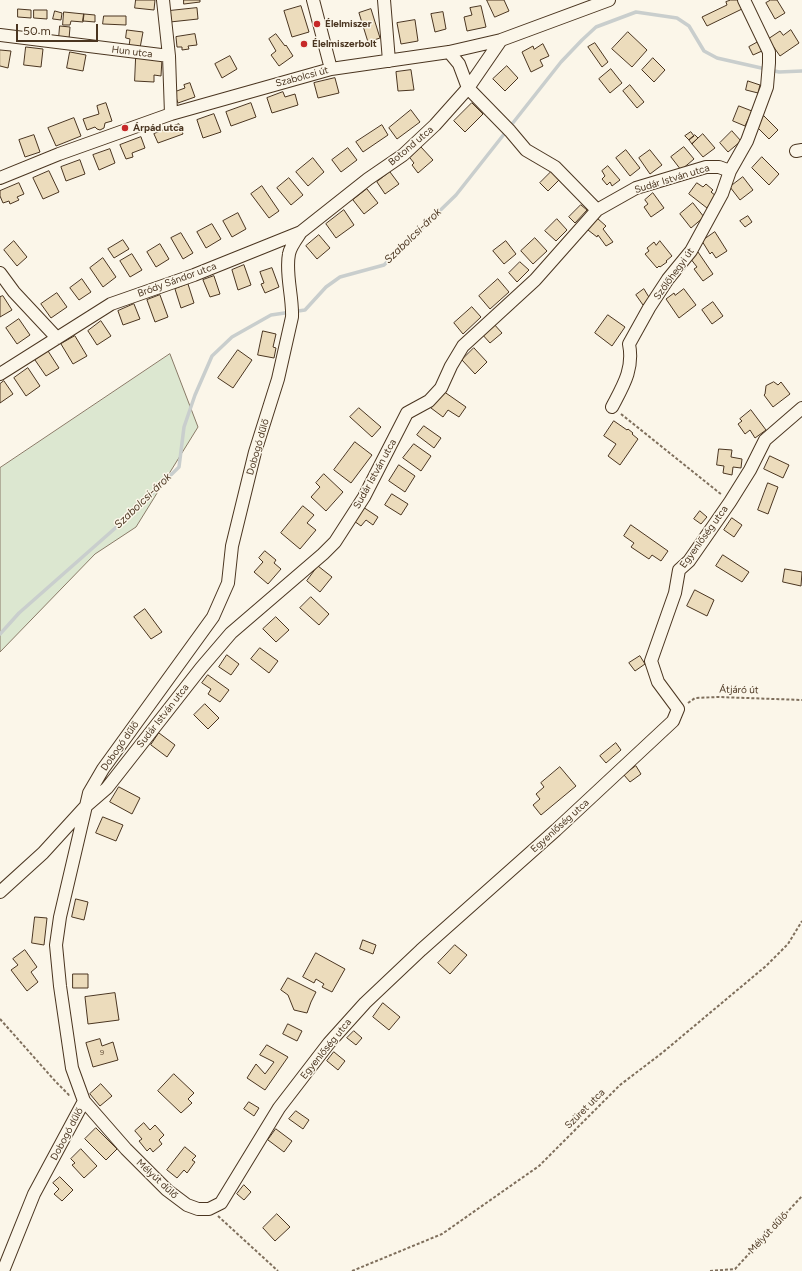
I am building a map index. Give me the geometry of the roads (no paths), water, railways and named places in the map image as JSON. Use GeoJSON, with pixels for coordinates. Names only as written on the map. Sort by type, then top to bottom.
{"type":"FeatureCollection","features":[{"type":"Feature","properties":{"kind":"street"},"geometry":{"type":"LineString","coordinates":[[163,0],[169,56],[171,114]]}},
{"type":"Feature","properties":{"kind":"street"},"geometry":{"type":"LineString","coordinates":[[313,0],[332,69]]}},
{"type":"Feature","properties":{"kind":"street"},"geometry":{"type":"LineString","coordinates":[[384,0],[389,61]]}},
{"type":"Feature","properties":{"kind":"street","name":"Szabolcsi út"},"geometry":{"type":"LineString","coordinates":[[0,178],[59,154],[171,114],[332,69],[449,52],[501,40],[609,0]]}},
{"type":"Feature","properties":{"kind":"street","name":"Szőlőhegyi út"},"geometry":{"type":"LineString","coordinates":[[612,407],[628,377],[631,355],[628,344],[668,279],[691,251],[722,194],[730,172],[747,141],[767,87],[769,52],[744,0]]}},
{"type":"Feature","properties":{"kind":"street","name":"Hun utca"},"geometry":{"type":"LineString","coordinates":[[0,35],[169,56]]}},
{"type":"Feature","properties":{"kind":"street","name":"Botond utca"},"geometry":{"type":"LineString","coordinates":[[301,232],[368,179],[403,155],[435,125],[468,88],[501,40]]}},
{"type":"Feature","properties":{"kind":"street"},"geometry":{"type":"LineString","coordinates":[[449,52],[459,64],[468,88],[526,150],[555,167],[597,210]]}},
{"type":"Feature","properties":{"kind":"street","name":"Sudár István utca"},"geometry":{"type":"LineString","coordinates":[[0,892],[43,853],[86,806],[107,788],[201,668],[231,633],[323,554],[334,542],[364,497],[408,413],[429,401],[441,388],[451,366],[463,346],[535,280],[597,210],[636,188],[706,167],[719,167],[730,172]]}},
{"type":"Feature","properties":{"kind":"street","name":"Dobogó dűlő"},"geometry":{"type":"LineString","coordinates":[[3,1271],[34,1194],[83,1098],[72,1068],[60,986],[56,945],[60,917],[89,793],[103,769],[214,617],[228,583],[232,546],[255,452],[278,379],[293,312],[288,270],[289,253],[301,232]]}},
{"type":"Feature","properties":{"kind":"street","name":"Bródy Sándor utca"},"geometry":{"type":"LineString","coordinates":[[0,374],[111,304],[194,275],[301,232]]}},
{"type":"Feature","properties":{"kind":"street"},"geometry":{"type":"LineString","coordinates":[[0,273],[14,292],[57,338]]}},
{"type":"Feature","properties":{"kind":"street","name":"Egyenlőség utca"},"geometry":{"type":"LineString","coordinates":[[210,1209],[222,1203],[279,1108],[329,1043],[365,1003],[427,945],[562,825],[673,721],[678,709],[658,682],[651,662],[675,593],[679,570],[689,561],[730,502],[750,470],[765,440],[802,408]]}},
{"type":"Feature","properties":{"kind":"street","name":"Mélyút dűlő"},"geometry":{"type":"LineString","coordinates":[[83,1098],[126,1149],[167,1190],[187,1205],[198,1209],[210,1209]]}},
{"type":"Feature","properties":{"kind":"waterway","name":"Szabolcsi-árok"},"geometry":{"type":"LineString","coordinates":[[0,634],[19,613],[129,516],[179,467],[184,427],[195,395],[212,356],[232,337],[271,315],[305,310],[326,287],[340,277],[384,265],[456,195],[561,62],[596,27],[636,12],[677,18],[689,26],[704,51],[717,58],[779,72],[802,71]]}},
{"type":"Feature","properties":{"kind":"place","name":"Élelmiszer"},"geometry":{"type":"Point","coordinates":[317,24]}},
{"type":"Feature","properties":{"kind":"place","name":"Élelmiszerbolt"},"geometry":{"type":"Point","coordinates":[304,44]}},
{"type":"Feature","properties":{"kind":"place","name":"Árpád utca"},"geometry":{"type":"Point","coordinates":[125,128]}}]}
